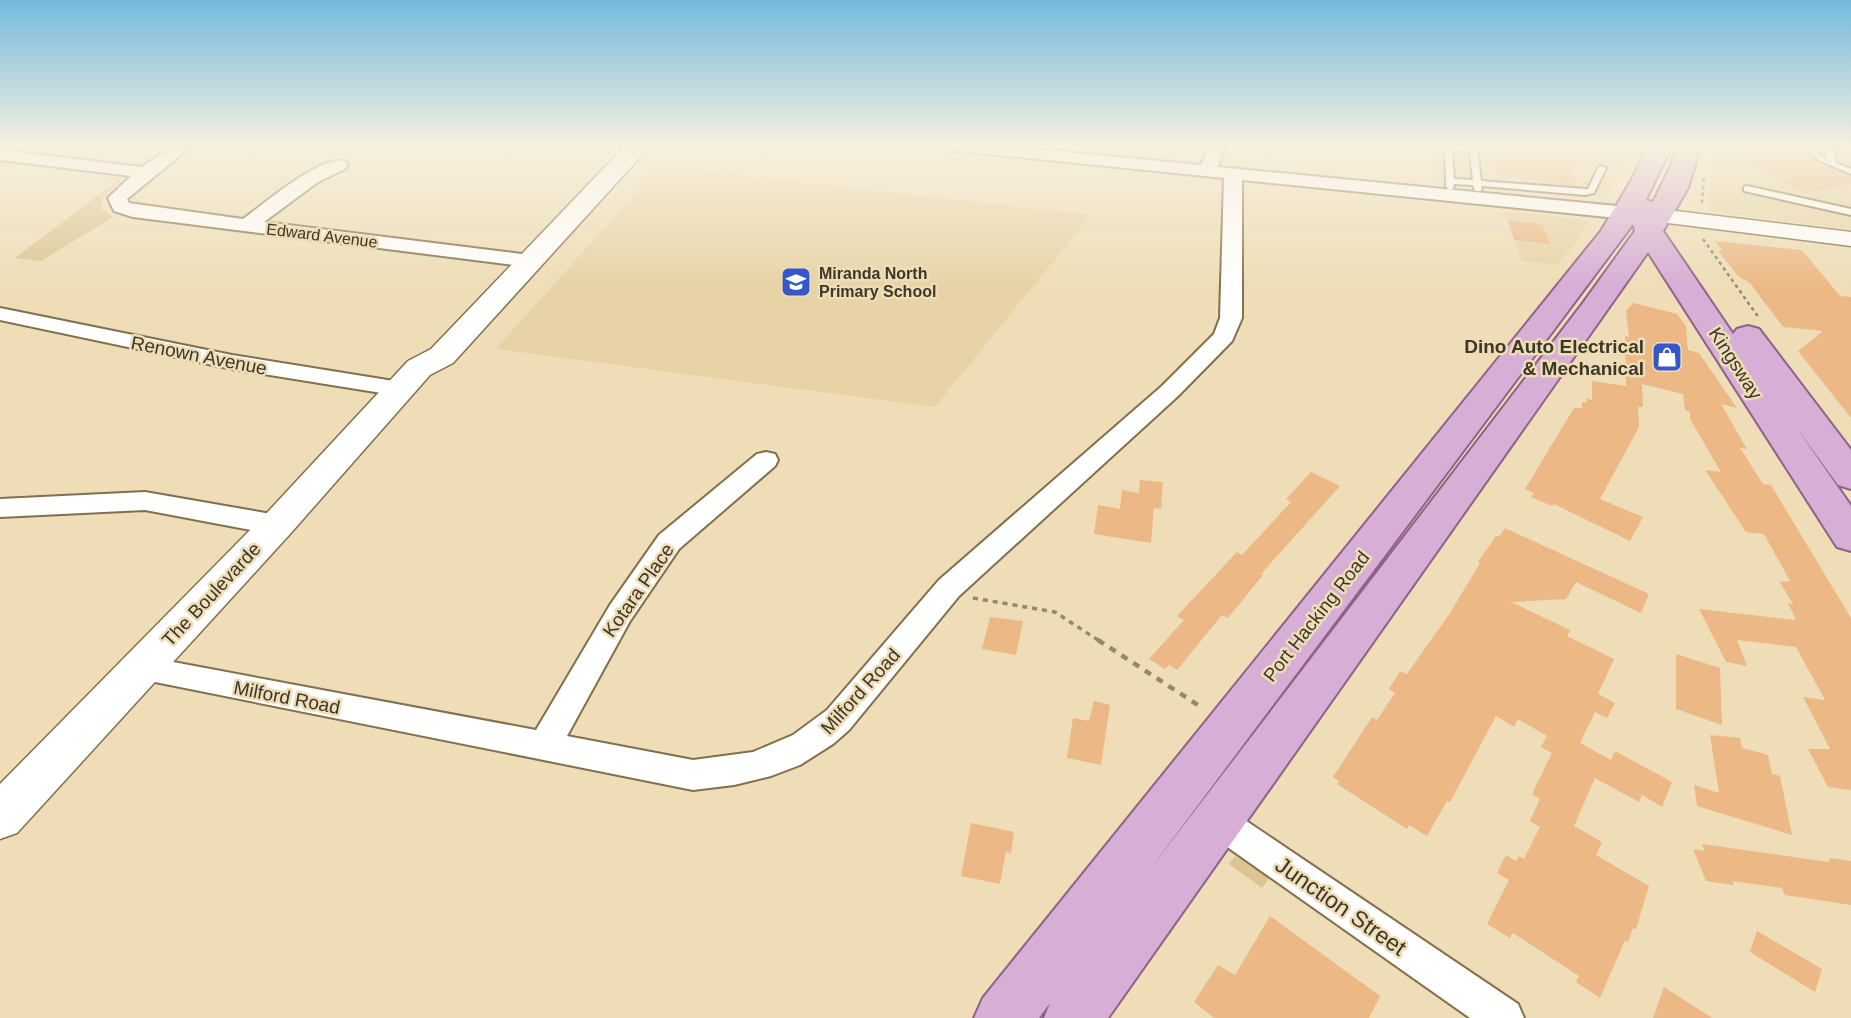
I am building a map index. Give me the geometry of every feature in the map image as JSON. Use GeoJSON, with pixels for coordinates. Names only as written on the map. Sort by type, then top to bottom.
{"type":"FeatureCollection","features":[{"type":"Feature","properties":{"kind":"main road","name":"The Boulevarde"},"geometry":{"type":"LineString","coordinates":[[522,260],[580,193]]}},
{"type":"Feature","properties":{"kind":"main road","name":"The Boulevarde"},"geometry":{"type":"LineString","coordinates":[[0,817],[277,525],[409,379],[422,354],[591,193]]}},
{"type":"Feature","properties":{"kind":"main road"},"geometry":{"type":"LineString","coordinates":[[1649,212],[1652,193]]}},
{"type":"Feature","properties":{"kind":"main road","name":"Kingsway"},"geometry":{"type":"LineString","coordinates":[[1649,212],[1666,193]]}},
{"type":"Feature","properties":{"kind":"main road","name":"Kingsway"},"geometry":{"type":"LineString","coordinates":[[1649,212],[1701,309],[1851,537]]}},
{"type":"Feature","properties":{"kind":"main road","name":"Kingsway"},"geometry":{"type":"LineString","coordinates":[[1649,212],[1680,236],[1689,253],[1851,475]]}},
{"type":"Feature","properties":{"kind":"main road","name":"Port Hacking Road"},"geometry":{"type":"LineString","coordinates":[[1073,1018],[1595,308],[1649,212]]}},
{"type":"Feature","properties":{"kind":"main road","name":"Port Hacking Road"},"geometry":{"type":"LineString","coordinates":[[1003,1018],[1613,234],[1649,212]]}},
{"type":"Feature","properties":{"kind":"main road"},"geometry":{"type":"LineString","coordinates":[[1614,277],[1629,273],[1656,278],[1678,289],[1701,309]]}},
{"type":"Feature","properties":{"kind":"main road"},"geometry":{"type":"LineString","coordinates":[[1807,472],[1851,475]]}},
{"type":"Feature","properties":{"kind":"main road","name":"Junction Street"},"geometry":{"type":"LineString","coordinates":[[1177,795],[1218,821]]}},
{"type":"Feature","properties":{"kind":"street","name":"Edward Avenue"},"geometry":{"type":"LineString","coordinates":[[121,193],[117,198],[121,207],[133,211],[522,260]]}},
{"type":"Feature","properties":{"kind":"street"},"geometry":{"type":"LineString","coordinates":[[247,225],[292,193]]}},
{"type":"Feature","properties":{"kind":"street","name":"Milford Road"},"geometry":{"type":"LineString","coordinates":[[141,668],[693,775],[730,772],[763,765],[821,736],[838,720],[949,589],[1170,391],[1224,336],[1231,318],[1222,193]]}},
{"type":"Feature","properties":{"kind":"street"},"geometry":{"type":"LineString","coordinates":[[1497,193],[1851,239]]}},
{"type":"Feature","properties":{"kind":"street","name":"Renown Avenue"},"geometry":{"type":"LineString","coordinates":[[0,314],[232,362],[409,379]]}},
{"type":"Feature","properties":{"kind":"street","name":"Kotara Place"},"geometry":{"type":"LineString","coordinates":[[544,747],[613,624],[669,542],[766,460]]}},
{"type":"Feature","properties":{"kind":"street"},"geometry":{"type":"LineString","coordinates":[[0,508],[145,501],[277,525]]}},
{"type":"Feature","properties":{"kind":"street","name":"Junction Street"},"geometry":{"type":"LineString","coordinates":[[1218,821],[1504,1018]]}},
{"type":"Feature","properties":{"kind":"lane"},"geometry":{"type":"LineString","coordinates":[[1763,193],[1851,211]]}},
{"type":"Feature","properties":{"kind":"path"},"geometry":{"type":"LineString","coordinates":[[949,589],[967,597],[1055,612],[1198,705]]}},
{"type":"Feature","properties":{"kind":"shaded area"},"geometry":{"type":"Polygon","coordinates":[[[102,193],[108,193],[102,201],[102,210],[113,217],[41,261],[15,258],[102,193]]]}},
{"type":"Feature","properties":{"kind":"shaded area","name":"Miranda North Primary School"},"geometry":{"type":"Polygon","coordinates":[[[636,193],[893,193],[1091,215],[935,407],[496,349],[636,193]]]}},
{"type":"Feature","properties":{"kind":"shaded area"},"geometry":{"type":"Polygon","coordinates":[[[1556,193],[1608,193],[1605,197],[1556,193]]]}},
{"type":"Feature","properties":{"kind":"shaded area"},"geometry":{"type":"Polygon","coordinates":[[[1710,193],[1851,193],[1851,229],[1715,212],[1709,209],[1710,193]]]}},
{"type":"Feature","properties":{"kind":"shaded area"},"geometry":{"type":"Polygon","coordinates":[[[1504,211],[1588,222],[1579,234],[1579,239],[1557,265],[1522,261],[1504,211]]]}},
{"type":"Feature","properties":{"kind":"shaded area"},"geometry":{"type":"Polygon","coordinates":[[[1235,856],[1269,878],[1262,888],[1229,864],[1235,856]]]}},
{"type":"Feature","properties":{"kind":"building"},"geometry":{"type":"Polygon","coordinates":[[[1508,221],[1542,224],[1550,244],[1514,240],[1508,221]]]}},
{"type":"Feature","properties":{"kind":"building"},"geometry":{"type":"Polygon","coordinates":[[[1715,241],[1802,250],[1840,296],[1851,297],[1851,418],[1798,351],[1823,331],[1783,327],[1750,283],[1738,276],[1718,251],[1722,250],[1715,241]]]}},
{"type":"Feature","properties":{"kind":"building"},"geometry":{"type":"Polygon","coordinates":[[[1633,303],[1677,314],[1686,326],[1688,350],[1699,353],[1737,408],[1721,404],[1747,449],[1740,448],[1763,484],[1771,485],[1851,618],[1851,790],[1828,787],[1808,749],[1830,749],[1803,697],[1825,700],[1796,647],[1737,640],[1747,666],[1726,662],[1699,609],[1796,620],[1788,603],[1793,604],[1780,582],[1790,581],[1764,534],[1746,532],[1705,470],[1721,472],[1690,419],[1690,412],[1685,410],[1683,394],[1642,384],[1643,407],[1638,407],[1639,427],[1600,499],[1643,517],[1630,541],[1554,504],[1552,506],[1531,497],[1534,493],[1525,489],[1574,408],[1582,408],[1582,402],[1587,403],[1587,398],[1592,400],[1592,381],[1626,386],[1625,336],[1629,337],[1626,311],[1633,303]]]}},
{"type":"Feature","properties":{"kind":"building"},"geometry":{"type":"Polygon","coordinates":[[[1311,472],[1340,486],[1261,574],[1263,575],[1228,618],[1222,615],[1177,670],[1169,665],[1165,669],[1149,659],[1184,620],[1177,616],[1237,552],[1242,555],[1291,502],[1286,499],[1311,472]]]}},
{"type":"Feature","properties":{"kind":"building"},"geometry":{"type":"Polygon","coordinates":[[[1140,480],[1163,482],[1161,509],[1154,508],[1151,543],[1094,534],[1098,505],[1120,509],[1122,490],[1139,493],[1140,480]]]}},
{"type":"Feature","properties":{"kind":"building"},"geometry":{"type":"Polygon","coordinates":[[[1505,528],[1649,594],[1641,613],[1576,582],[1566,599],[1511,602],[1570,630],[1567,636],[1614,659],[1598,694],[1615,703],[1607,718],[1595,712],[1580,743],[1611,760],[1615,751],[1672,782],[1662,807],[1642,795],[1639,802],[1595,778],[1574,826],[1602,842],[1596,855],[1649,886],[1636,929],[1633,928],[1628,942],[1625,940],[1600,998],[1576,982],[1579,976],[1513,933],[1510,938],[1487,924],[1509,880],[1497,873],[1506,855],[1516,861],[1519,856],[1524,859],[1540,827],[1530,821],[1540,799],[1532,794],[1552,753],[1541,747],[1547,736],[1518,719],[1514,727],[1496,716],[1450,802],[1447,801],[1427,836],[1409,825],[1407,829],[1337,784],[1339,781],[1333,777],[1372,717],[1377,720],[1395,693],[1389,689],[1400,671],[1407,674],[1450,613],[1480,563],[1478,562],[1505,528]]]}},
{"type":"Feature","properties":{"kind":"building"},"geometry":{"type":"Polygon","coordinates":[[[990,617],[1023,621],[1016,655],[982,649],[990,617]]]}},
{"type":"Feature","properties":{"kind":"building"},"geometry":{"type":"Polygon","coordinates":[[[1676,654],[1720,668],[1722,725],[1676,709],[1676,654]]]}},
{"type":"Feature","properties":{"kind":"building"},"geometry":{"type":"Polygon","coordinates":[[[1094,701],[1110,705],[1101,765],[1067,758],[1073,718],[1089,721],[1094,701]]]}},
{"type":"Feature","properties":{"kind":"building"},"geometry":{"type":"Polygon","coordinates":[[[1710,735],[1740,738],[1742,748],[1768,755],[1772,774],[1780,776],[1792,835],[1697,806],[1694,785],[1719,793],[1710,735]]]}},
{"type":"Feature","properties":{"kind":"building"},"geometry":{"type":"Polygon","coordinates":[[[971,823],[1014,832],[1011,853],[1006,852],[1000,884],[961,876],[971,823]]]}},
{"type":"Feature","properties":{"kind":"building"},"geometry":{"type":"Polygon","coordinates":[[[1702,844],[1829,862],[1830,858],[1851,861],[1851,905],[1785,895],[1782,888],[1732,881],[1734,885],[1706,881],[1693,849],[1705,851],[1702,844]]]}},
{"type":"Feature","properties":{"kind":"building"},"geometry":{"type":"Polygon","coordinates":[[[1270,916],[1380,996],[1369,1018],[1214,1018],[1194,1002],[1218,965],[1235,975],[1270,916]]]}},
{"type":"Feature","properties":{"kind":"building"},"geometry":{"type":"Polygon","coordinates":[[[1757,931],[1822,969],[1815,992],[1750,952],[1757,931]]]}},
{"type":"Feature","properties":{"kind":"building"},"geometry":{"type":"Polygon","coordinates":[[[1664,987],[1712,1018],[1653,1018],[1664,987]]]}},
{"type":"Feature","properties":{"kind":"place","name":"Miranda North Primary School"},"geometry":{"type":"Point","coordinates":[796,282]}},
{"type":"Feature","properties":{"kind":"place","name":"Dino Auto Electrical & Mechanical"},"geometry":{"type":"Point","coordinates":[1667,357]}}]}
